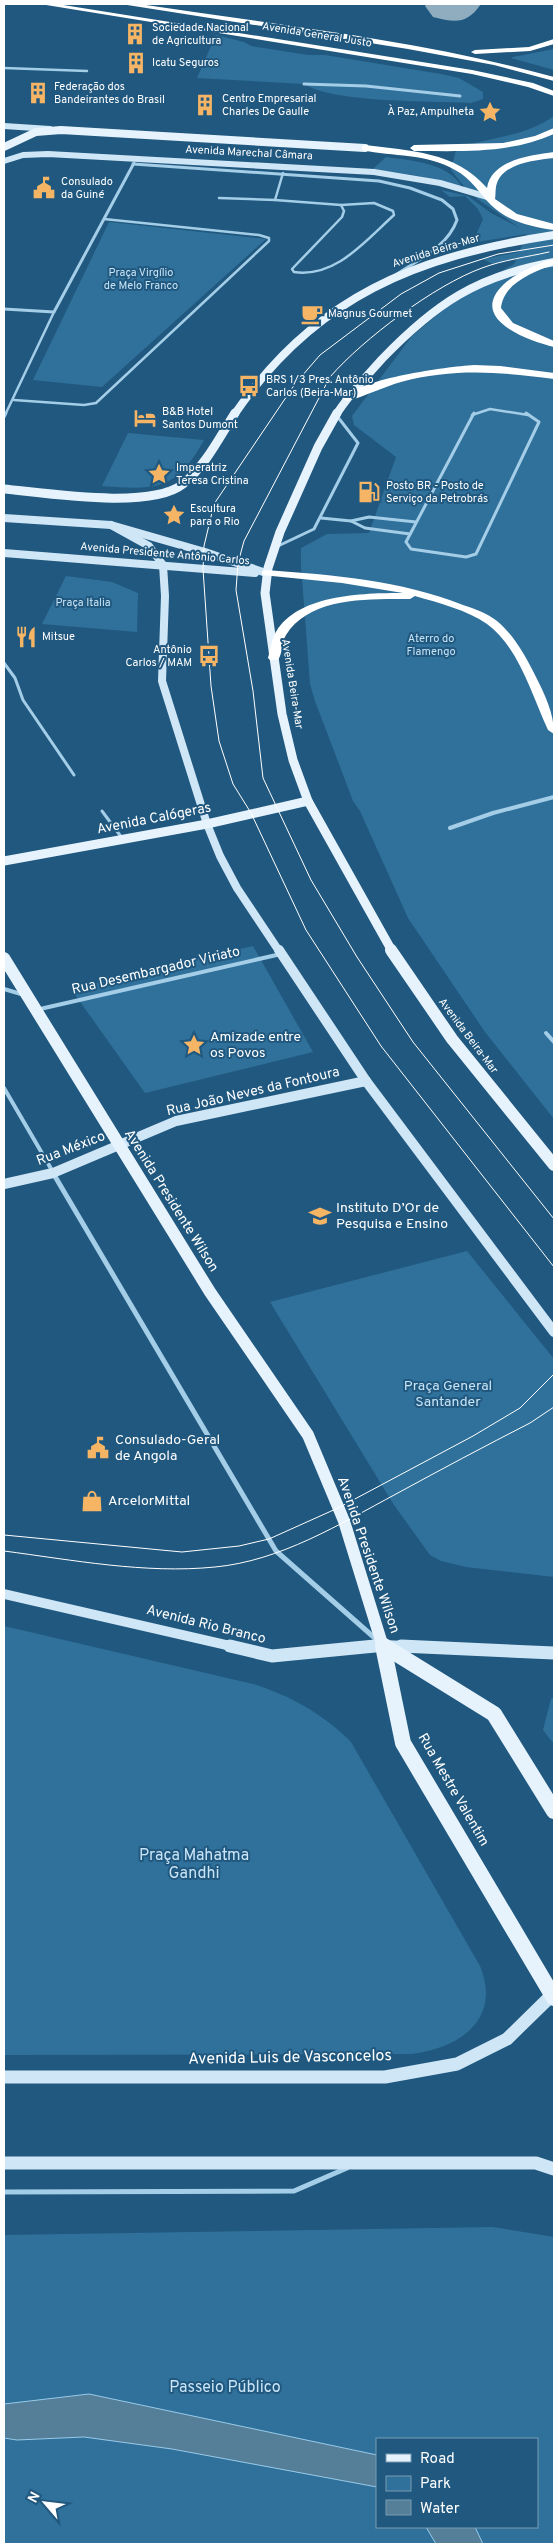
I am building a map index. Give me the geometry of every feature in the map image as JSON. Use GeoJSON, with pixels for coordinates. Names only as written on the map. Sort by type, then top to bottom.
{"type":"FeatureCollection","features":[{"type":"Feature","properties":{"kind":"highway","name":"Avenida General Justo"},"geometry":{"type":"LineString","coordinates":[[44,4],[310,44],[472,72],[510,80],[554,94]]}},
{"type":"Feature","properties":{"kind":"highway","name":"Avenida General Justo"},"geometry":{"type":"LineString","coordinates":[[126,4],[408,47],[495,63],[554,80]]}},
{"type":"Feature","properties":{"kind":"highway"},"geometry":{"type":"LineString","coordinates":[[408,47],[489,52],[530,49],[554,41]]}},
{"type":"Feature","properties":{"kind":"highway"},"geometry":{"type":"LineString","coordinates":[[365,148],[508,145],[534,139],[554,131]]}},
{"type":"Feature","properties":{"kind":"highway"},"geometry":{"type":"LineString","coordinates":[[365,148],[427,157],[449,163],[469,175],[502,209],[514,216],[554,228]]}},
{"type":"Feature","properties":{"kind":"highway"},"geometry":{"type":"LineString","coordinates":[[491,198],[492,183],[500,172],[521,162],[554,154]]}},
{"type":"Feature","properties":{"kind":"highway"},"geometry":{"type":"LineString","coordinates":[[553,262],[516,280],[506,287],[497,300],[498,311],[507,324],[525,335],[554,344]]}},
{"type":"Feature","properties":{"kind":"highway"},"geometry":{"type":"LineString","coordinates":[[346,398],[399,377],[432,371],[500,369],[554,376]]}},
{"type":"Feature","properties":{"kind":"highway"},"geometry":{"type":"LineString","coordinates":[[266,574],[360,580],[390,584],[480,616],[496,625],[509,641],[521,661],[554,730]]}},
{"type":"Feature","properties":{"kind":"highway"},"geometry":{"type":"LineString","coordinates":[[274,658],[280,634],[298,617],[326,604],[374,596],[428,596]]}},
{"type":"Feature","properties":{"kind":"main road"},"geometry":{"type":"LineString","coordinates":[[4,147],[36,132],[61,130]]}},
{"type":"Feature","properties":{"kind":"main road","name":"Avenida Marechal Câmara"},"geometry":{"type":"LineString","coordinates":[[61,130],[365,148]]}},
{"type":"Feature","properties":{"kind":"main road","name":"Avenida Beira-Mar"},"geometry":{"type":"LineString","coordinates":[[4,490],[116,497],[150,496],[176,489],[206,458],[233,414],[269,368],[327,319],[393,277],[465,253],[554,235]]}},
{"type":"Feature","properties":{"kind":"main road","name":"Avenida Beira-Mar"},"geometry":{"type":"LineString","coordinates":[[553,262],[481,281],[453,296],[406,333],[346,398],[305,474],[272,548],[266,574],[265,593],[282,714],[288,742],[308,801],[393,953],[452,1039],[554,1165]]}},
{"type":"Feature","properties":{"kind":"main road","name":"Avenida Calógeras"},"geometry":{"type":"LineString","coordinates":[[4,862],[207,824],[308,801]]}},
{"type":"Feature","properties":{"kind":"main road","name":"Avenida Presidente Wilson"},"geometry":{"type":"LineString","coordinates":[[4,958],[96,1104],[118,1146],[210,1292],[308,1435],[344,1521],[383,1645]]}},
{"type":"Feature","properties":{"kind":"main road"},"geometry":{"type":"LineString","coordinates":[[383,1645],[494,1714],[554,1810]]}},
{"type":"Feature","properties":{"kind":"main road","name":"Rua Mestre Valentim"},"geometry":{"type":"LineString","coordinates":[[383,1645],[403,1743],[553,1996]]}},
{"type":"Feature","properties":{"kind":"street"},"geometry":{"type":"LineString","coordinates":[[304,84],[366,86],[460,96]]}},
{"type":"Feature","properties":{"kind":"street","name":"Avenida Marechal Câmara"},"geometry":{"type":"LineString","coordinates":[[4,126],[61,130]]}},
{"type":"Feature","properties":{"kind":"street","name":"Avenida Marechal Câmara"},"geometry":{"type":"LineString","coordinates":[[4,161],[23,155],[283,173],[389,182],[430,193],[444,202],[454,213],[456,222],[452,233],[393,277]]}},
{"type":"Feature","properties":{"kind":"street"},"geometry":{"type":"LineString","coordinates":[[4,309],[54,312],[134,162]]}},
{"type":"Feature","properties":{"kind":"street","name":"Avenida Marechal Câmara"},"geometry":{"type":"LineString","coordinates":[[134,162],[391,174],[440,183],[491,198]]}},
{"type":"Feature","properties":{"kind":"street","name":"Avenida Presidente Antônio Carlos"},"geometry":{"type":"LineString","coordinates":[[4,518],[111,525],[205,552],[266,574]]}},
{"type":"Feature","properties":{"kind":"street"},"geometry":{"type":"LineString","coordinates":[[111,525],[149,546],[163,565],[165,596],[162,681],[207,824],[220,856],[237,888],[366,1081],[554,1332]]}},
{"type":"Feature","properties":{"kind":"street","name":"Avenida Presidente Antônio Carlos"},"geometry":{"type":"LineString","coordinates":[[4,553],[266,574]]}},
{"type":"Feature","properties":{"kind":"street"},"geometry":{"type":"LineString","coordinates":[[450,828],[493,813],[554,797]]}},
{"type":"Feature","properties":{"kind":"street","name":"Rua João Neves da Fontoura"},"geometry":{"type":"LineString","coordinates":[[118,1146],[176,1121],[366,1081]]}},
{"type":"Feature","properties":{"kind":"street","name":"Rua México"},"geometry":{"type":"LineString","coordinates":[[4,1184],[53,1173],[118,1146]]}},
{"type":"Feature","properties":{"kind":"street","name":"Avenida Presidente Wilson"},"geometry":{"type":"LineString","coordinates":[[53,1173],[276,1551],[383,1645]]}},
{"type":"Feature","properties":{"kind":"street","name":"Avenida Rio Branco"},"geometry":{"type":"LineString","coordinates":[[4,1594],[115,1618],[272,1656],[383,1645],[554,1653]]}},
{"type":"Feature","properties":{"kind":"street","name":"Avenida Luis de Vasconcelos"},"geometry":{"type":"LineString","coordinates":[[4,2077],[384,2077],[457,2064],[507,2039],[553,1996]]}},
{"type":"Feature","properties":{"kind":"street"},"geometry":{"type":"LineString","coordinates":[[4,2163],[536,2163],[554,2169]]}},
{"type":"Feature","properties":{"kind":"lane"},"geometry":{"type":"LineString","coordinates":[[4,68],[87,72]]}},
{"type":"Feature","properties":{"kind":"lane"},"geometry":{"type":"LineString","coordinates":[[275,200],[283,173]]}},
{"type":"Feature","properties":{"kind":"lane"},"geometry":{"type":"LineString","coordinates":[[219,198],[341,205],[374,203],[393,211],[394,215],[331,268],[311,274],[294,272],[292,269],[342,217],[344,210],[341,205]]}},
{"type":"Feature","properties":{"kind":"lane"},"geometry":{"type":"LineString","coordinates":[[14,400],[96,403],[269,241],[269,238],[259,235],[104,219]]}},
{"type":"Feature","properties":{"kind":"lane"},"geometry":{"type":"LineString","coordinates":[[4,418],[54,312]]}},
{"type":"Feature","properties":{"kind":"lane"},"geometry":{"type":"LineString","coordinates":[[490,409],[525,413],[537,418],[539,422],[476,554],[466,557],[411,549],[406,542],[410,534],[472,414],[490,409]]}},
{"type":"Feature","properties":{"kind":"lane"},"geometry":{"type":"LineString","coordinates":[[272,548],[314,529],[322,518],[358,443],[336,415]]}},
{"type":"Feature","properties":{"kind":"lane"},"geometry":{"type":"LineString","coordinates":[[322,518],[351,521],[369,517],[416,522]]}},
{"type":"Feature","properties":{"kind":"lane"},"geometry":{"type":"LineString","coordinates":[[351,521],[366,528],[410,534]]}},
{"type":"Feature","properties":{"kind":"lane"},"geometry":{"type":"LineString","coordinates":[[4,664],[15,678],[24,700],[74,775]]}},
{"type":"Feature","properties":{"kind":"lane"},"geometry":{"type":"LineString","coordinates":[[102,811],[123,840]]}},
{"type":"Feature","properties":{"kind":"lane","name":"Rua Desembargador Viriato"},"geometry":{"type":"LineString","coordinates":[[36,1010],[281,954]]}},
{"type":"Feature","properties":{"kind":"lane"},"geometry":{"type":"LineString","coordinates":[[4,990],[26,995]]}},
{"type":"Feature","properties":{"kind":"lane"},"geometry":{"type":"LineString","coordinates":[[546,1033],[554,1042]]}},
{"type":"Feature","properties":{"kind":"lane"},"geometry":{"type":"LineString","coordinates":[[4,1088],[53,1173]]}},
{"type":"Feature","properties":{"kind":"lane"},"geometry":{"type":"LineString","coordinates":[[4,2192],[294,2192],[362,2162]]}},
{"type":"Feature","properties":{"kind":"green space"},"geometry":{"type":"Polygon","coordinates":[[[216,35],[244,42],[251,46],[308,55],[325,55],[459,78],[483,92],[483,99],[471,103],[384,100],[337,95],[304,84],[197,78],[216,35]]]}},
{"type":"Feature","properties":{"kind":"green space"},"geometry":{"type":"Polygon","coordinates":[[[554,49],[554,70],[511,58],[513,57],[554,49]]]}},
{"type":"Feature","properties":{"kind":"green space","name":"Aterro do Flamengo"},"geometry":{"type":"Polygon","coordinates":[[[554,116],[554,1119],[485,1032],[408,918],[360,811],[353,801],[310,684],[301,548],[327,534],[369,533],[396,457],[354,425],[352,416],[412,336],[462,294],[514,264],[517,258],[493,264],[483,259],[519,252],[527,234],[463,244],[476,235],[483,219],[478,209],[465,196],[450,197],[441,190],[468,196],[491,213],[520,228],[470,194],[451,170],[456,150],[530,129],[554,116]]]}},
{"type":"Feature","properties":{"kind":"green space"},"geometry":{"type":"Polygon","coordinates":[[[386,157],[428,164],[447,172],[462,187],[419,176],[373,169],[386,157]]]}},
{"type":"Feature","properties":{"kind":"green space","name":"Praça Virgílio de Melo Franco"},"geometry":{"type":"Polygon","coordinates":[[[109,222],[266,239],[102,387],[33,380],[109,222]]]}},
{"type":"Feature","properties":{"kind":"green space"},"geometry":{"type":"Polygon","coordinates":[[[128,433],[204,440],[184,469],[174,478],[163,484],[137,488],[102,486],[128,433]]]}},
{"type":"Feature","properties":{"kind":"green space","name":"Praça Italia"},"geometry":{"type":"Polygon","coordinates":[[[66,576],[112,582],[138,593],[137,632],[42,624],[66,576]]]}},
{"type":"Feature","properties":{"kind":"green space"},"geometry":{"type":"Polygon","coordinates":[[[253,946],[313,1052],[145,1093],[71,989],[253,946]]]}},
{"type":"Feature","properties":{"kind":"green space","name":"Praça General Santander"},"geometry":{"type":"Polygon","coordinates":[[[467,1251],[554,1359],[554,1577],[466,1567],[441,1561],[430,1555],[394,1505],[270,1302],[467,1251]]]}},
{"type":"Feature","properties":{"kind":"green space","name":"Praça Mahatma Gandhi"},"geometry":{"type":"Polygon","coordinates":[[[4,1626],[253,1684],[280,1694],[306,1707],[340,1732],[351,1742],[480,1966],[485,1985],[485,2002],[481,2016],[472,2028],[460,2038],[446,2045],[412,2054],[4,2055],[4,1626]]]}},
{"type":"Feature","properties":{"kind":"green space"},"geometry":{"type":"Polygon","coordinates":[[[554,1697],[554,1744],[543,1730],[551,1699],[554,1697]]]}},
{"type":"Feature","properties":{"kind":"green space","name":"Passeio Público"},"geometry":{"type":"Polygon","coordinates":[[[493,2227],[554,2237],[554,2544],[4,2544],[4,2235],[493,2227]]]}},
{"type":"Feature","properties":{"kind":"water"},"geometry":{"type":"Polygon","coordinates":[[[89,2394],[376,2455],[376,2487],[172,2449],[84,2437],[17,2440],[4,2438],[4,2404],[89,2394]]]}},
{"type":"Feature","properties":{"kind":"water"},"geometry":{"type":"Polygon","coordinates":[[[427,2528],[475,2528],[483,2544],[436,2544],[427,2528]]]}},
{"type":"Feature","properties":{"kind":"tram line"},"geometry":{"type":"LineString","coordinates":[[554,245],[498,254],[439,273],[401,294],[320,355],[295,384],[214,504],[204,546],[203,569],[211,686],[219,741],[233,784],[251,813],[306,930],[381,1046],[554,1267]]}},
{"type":"Feature","properties":{"kind":"tram line"},"geometry":{"type":"LineString","coordinates":[[549,252],[490,265],[443,287],[380,330],[330,377],[244,541],[238,563],[236,590],[253,691],[263,778],[311,880],[357,957],[413,1042],[554,1219]]}},
{"type":"Feature","properties":{"kind":"tram line"},"geometry":{"type":"LineString","coordinates":[[4,1535],[182,1552],[239,1546],[269,1539],[338,1508],[473,1436],[520,1408],[554,1374]]}},
{"type":"Feature","properties":{"kind":"tram line"},"geometry":{"type":"LineString","coordinates":[[4,1551],[109,1565],[162,1569],[215,1567],[263,1557],[309,1540],[331,1529],[530,1423],[554,1407]]}},
{"type":"Feature","properties":{"kind":"place","name":"Sociedade Nacional de Agricultura"},"geometry":{"type":"Point","coordinates":[135,34]}},
{"type":"Feature","properties":{"kind":"place","name":"Icatu Seguros"},"geometry":{"type":"Point","coordinates":[136,63]}},
{"type":"Feature","properties":{"kind":"place","name":"Federação dos Bandeirantes do Brasil"},"geometry":{"type":"Point","coordinates":[38,93]}},
{"type":"Feature","properties":{"kind":"place","name":"Centro Empresarial Charles De Gaulle"},"geometry":{"type":"Point","coordinates":[205,105]}},
{"type":"Feature","properties":{"kind":"place","name":"À Paz, Ampulheta"},"geometry":{"type":"Point","coordinates":[490,112]}},
{"type":"Feature","properties":{"kind":"place","name":"Consulado da Guiné"},"geometry":{"type":"Point","coordinates":[44,188]}},
{"type":"Feature","properties":{"kind":"place","name":"Magnus Gourmet"},"geometry":{"type":"Point","coordinates":[312,314]}},
{"type":"Feature","properties":{"kind":"place","name":"BRS 1/3 Pres. Antônio Carlos (Beira-Mar)"},"geometry":{"type":"Point","coordinates":[249,386]}},
{"type":"Feature","properties":{"kind":"place","name":"B&B Hotel Santos Dumont"},"geometry":{"type":"Point","coordinates":[145,418]}},
{"type":"Feature","properties":{"kind":"place","name":"Imperatriz Teresa Cristina"},"geometry":{"type":"Point","coordinates":[159,474]}},
{"type":"Feature","properties":{"kind":"place","name":"Posto BR - Posto de Serviço da Petrobrás"},"geometry":{"type":"Point","coordinates":[369,492]}},
{"type":"Feature","properties":{"kind":"place","name":"Escultura para o Rio"},"geometry":{"type":"Point","coordinates":[174,515]}},
{"type":"Feature","properties":{"kind":"place","name":"Mitsue"},"geometry":{"type":"Point","coordinates":[26,637]}},
{"type":"Feature","properties":{"kind":"place","name":"Antônio Carlos / MAM"},"geometry":{"type":"Point","coordinates":[209,656]}},
{"type":"Feature","properties":{"kind":"place","name":"Amizade entre os Povos"},"geometry":{"type":"Point","coordinates":[194,1045]}},
{"type":"Feature","properties":{"kind":"place","name":"Instituto D’Or de Pesquisa e Ensino"},"geometry":{"type":"Point","coordinates":[320,1216]}},
{"type":"Feature","properties":{"kind":"place","name":"Consulado-Geral de Angola"},"geometry":{"type":"Point","coordinates":[98,1448]}},
{"type":"Feature","properties":{"kind":"place","name":"ArcelorMittal"},"geometry":{"type":"Point","coordinates":[92,1501]}}]}
